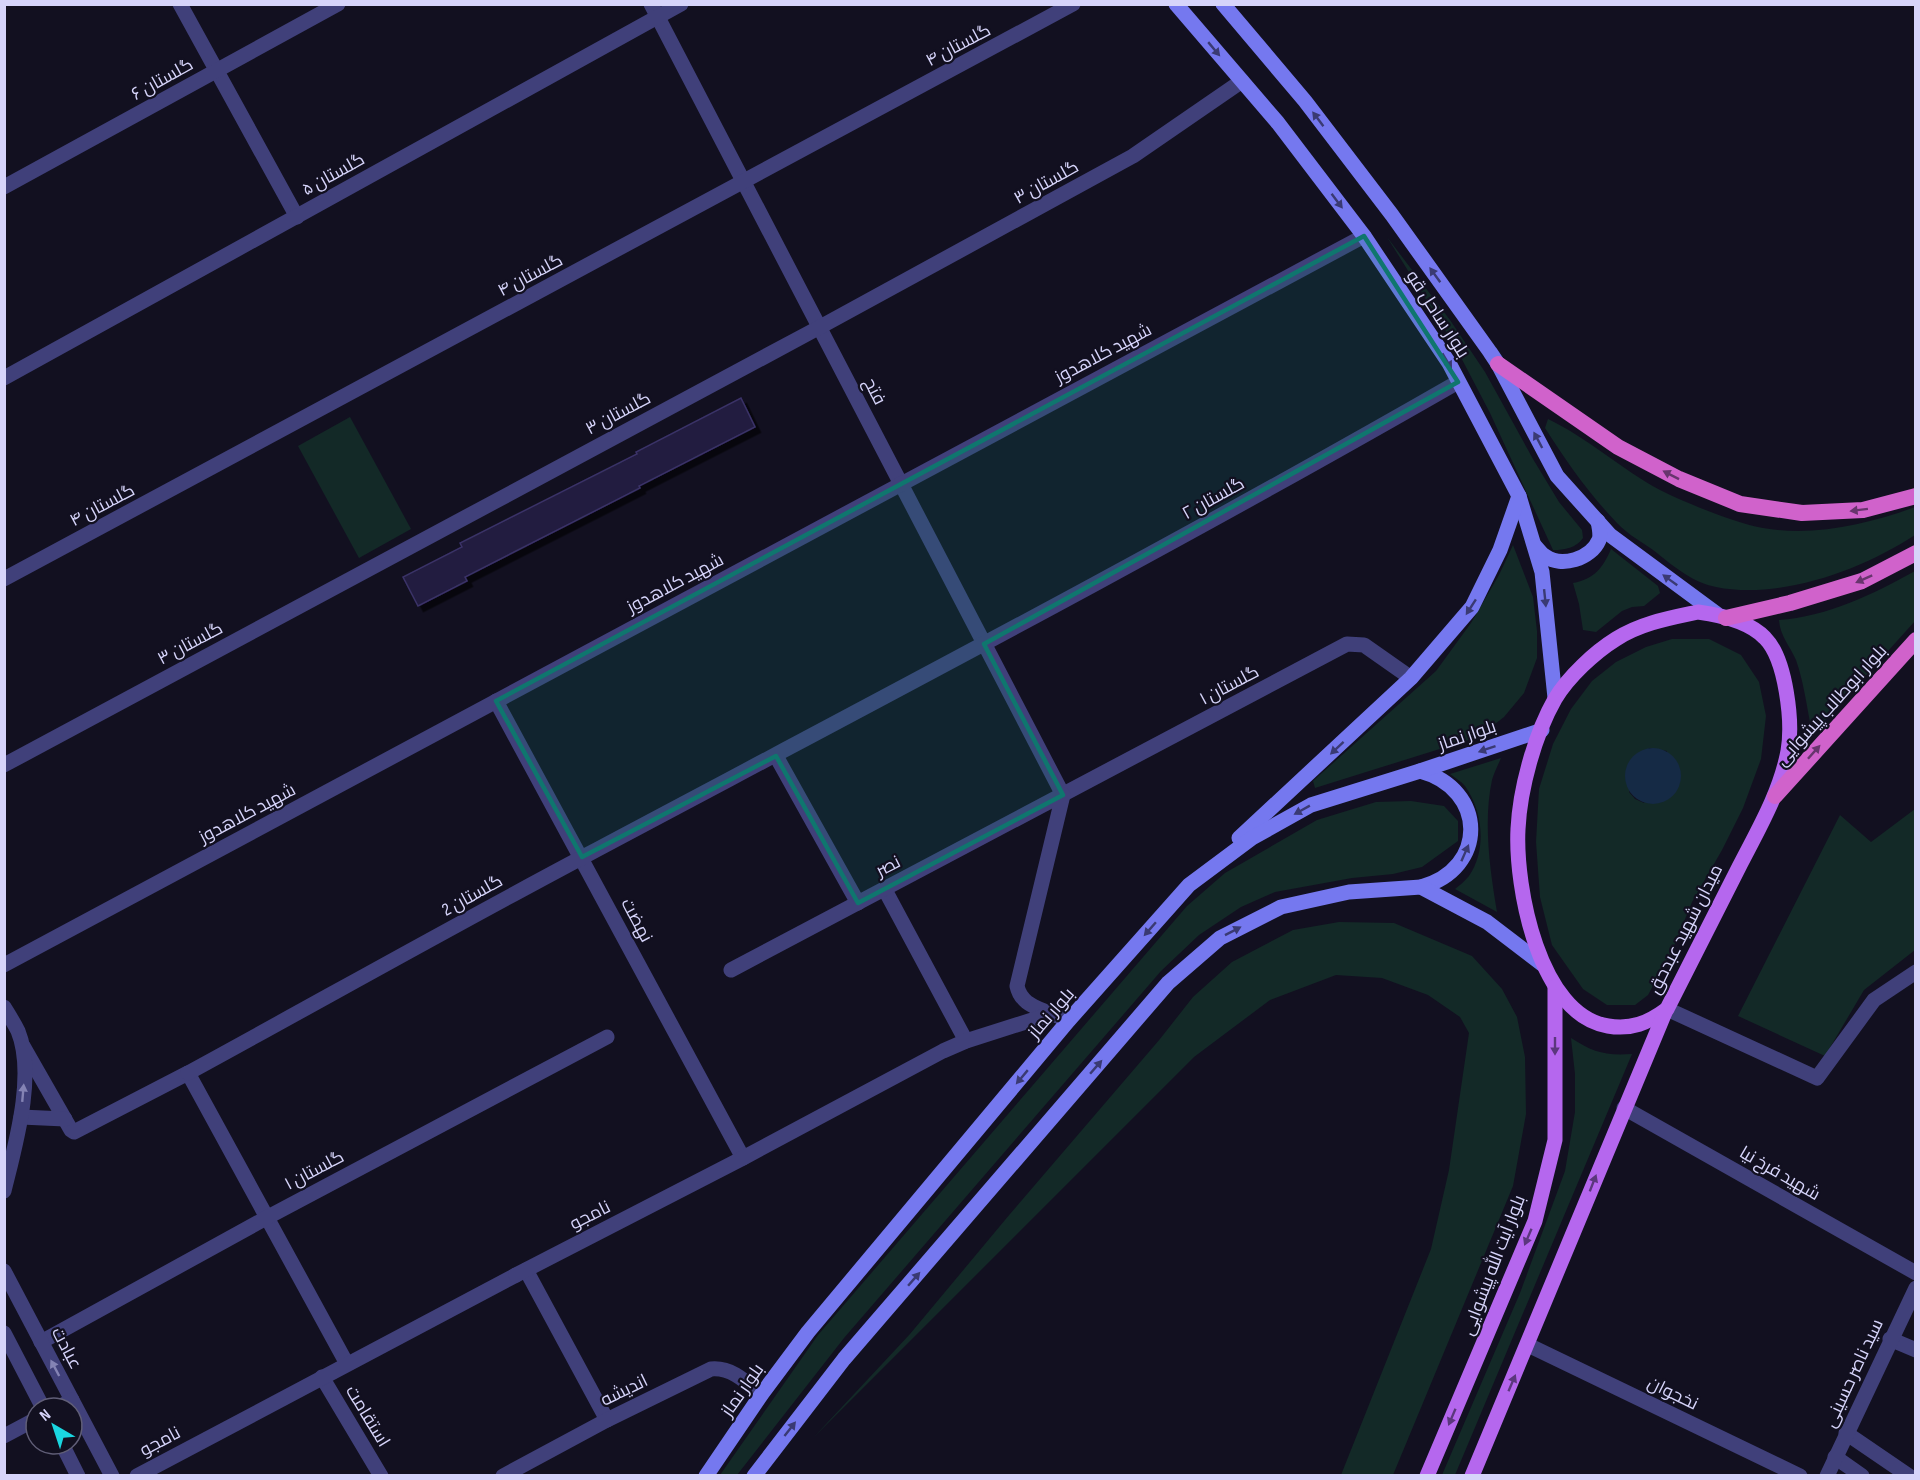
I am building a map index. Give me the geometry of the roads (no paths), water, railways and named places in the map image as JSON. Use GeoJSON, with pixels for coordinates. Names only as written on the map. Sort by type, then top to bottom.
{"type":"FeatureCollection","features":[{"type":"Feature","properties":{"kind":"highway"},"geometry":{"type":"LineString","coordinates":[[1498,364],[1618,447],[1679,479],[1740,504],[1812,513],[1863,510],[1916,496]]}},
{"type":"Feature","properties":{"kind":"highway"},"geometry":{"type":"LineString","coordinates":[[1722,616],[1790,603],[1862,581],[1916,553]]}},
{"type":"Feature","properties":{"kind":"highway","name":"بلوار ابوطالب پیشوایی"},"geometry":{"type":"LineString","coordinates":[[1775,796],[1916,640]]}},
{"type":"Feature","properties":{"kind":"main road","name":"بلوار ساحل قو"},"geometry":{"type":"LineString","coordinates":[[1176,4],[1278,123],[1364,236],[1449,363],[1519,495],[1542,572],[1556,698]]}},
{"type":"Feature","properties":{"kind":"main road","name":"بلوار ساحل قو"},"geometry":{"type":"LineString","coordinates":[[1223,4],[1327,129],[1392,215],[1498,364],[1557,476],[1610,535],[1722,616]]}},
{"type":"Feature","properties":{"kind":"main road"},"geometry":{"type":"LineString","coordinates":[[1189,885],[1411,678],[1472,607],[1500,550],[1519,495]]}},
{"type":"Feature","properties":{"kind":"main road"},"geometry":{"type":"LineString","coordinates":[[1533,543],[1546,557],[1562,562],[1580,559],[1594,549],[1600,538],[1598,521]]}},
{"type":"Feature","properties":{"kind":"main road","name":"میدان شهید عبدحق"},"geometry":{"type":"LineString","coordinates":[[1698,612],[1722,616],[1749,626],[1765,638],[1779,658],[1788,702],[1788,749],[1775,796],[1667,1009],[1654,1019],[1638,1026],[1622,1028],[1595,1024],[1573,1008],[1555,987],[1542,964],[1522,898],[1518,830],[1529,761],[1556,698],[1583,665],[1617,638],[1656,621],[1698,612]]}},
{"type":"Feature","properties":{"kind":"main road","name":"بلوار نماز"},"geometry":{"type":"LineString","coordinates":[[706,1476],[761,1395],[808,1332],[1070,1020],[1189,885],[1252,838],[1311,805],[1542,730]]}},
{"type":"Feature","properties":{"kind":"main road"},"geometry":{"type":"LineString","coordinates":[[754,1476],[844,1359],[1160,992],[1220,938],[1281,907],[1349,892],[1421,887],[1436,883],[1449,875],[1467,851],[1471,836],[1470,821],[1459,793],[1435,775],[1420,771]]}},
{"type":"Feature","properties":{"kind":"main road"},"geometry":{"type":"LineString","coordinates":[[1421,887],[1487,922],[1542,964]]}},
{"type":"Feature","properties":{"kind":"main road","name":"بلوار آیت الله پیشوایی"},"geometry":{"type":"LineString","coordinates":[[1427,1476],[1535,1221],[1555,1140],[1555,987]]}},
{"type":"Feature","properties":{"kind":"main road"},"geometry":{"type":"LineString","coordinates":[[1472,1476],[1667,1009]]}},
{"type":"Feature","properties":{"kind":"street"},"geometry":{"type":"LineString","coordinates":[[180,4],[297,217]]}},
{"type":"Feature","properties":{"kind":"street","name":"گلستان ۶"},"geometry":{"type":"LineString","coordinates":[[4,187],[338,4]]}},
{"type":"Feature","properties":{"kind":"street","name":"گلستان ۵"},"geometry":{"type":"LineString","coordinates":[[6,375],[297,217],[655,11],[681,4]]}},
{"type":"Feature","properties":{"kind":"street","name":"گلستان ۴"},"geometry":{"type":"LineString","coordinates":[[4,579],[1073,4]]}},
{"type":"Feature","properties":{"kind":"street","name":"فتح"},"geometry":{"type":"LineString","coordinates":[[655,11],[1063,795]]}},
{"type":"Feature","properties":{"kind":"street","name":"گلستان ۳"},"geometry":{"type":"LineString","coordinates":[[4,765],[820,327],[1133,156],[1242,81]]}},
{"type":"Feature","properties":{"kind":"street","name":"شهید کلاهدوز"},"geometry":{"type":"LineString","coordinates":[[4,965],[1364,236]]}},
{"type":"Feature","properties":{"kind":"street","name":"گلستان ۲"},"geometry":{"type":"LineString","coordinates":[[776,756],[1324,459],[1458,382]]}},
{"type":"Feature","properties":{"kind":"street","name":"گلستان ۱"},"geometry":{"type":"LineString","coordinates":[[1063,795],[1347,644],[1364,645],[1411,678]]}},
{"type":"Feature","properties":{"kind":"street","name":"نهضت"},"geometry":{"type":"LineString","coordinates":[[496,701],[743,1158]]}},
{"type":"Feature","properties":{"kind":"street"},"geometry":{"type":"LineString","coordinates":[[776,756],[858,903]]}},
{"type":"Feature","properties":{"kind":"street","name":"گلستان 2"},"geometry":{"type":"LineString","coordinates":[[64,1119],[71,1130],[78,1132],[582,858],[776,756]]}},
{"type":"Feature","properties":{"kind":"street"},"geometry":{"type":"LineString","coordinates":[[1063,795],[1017,986],[1019,994],[1026,1002],[1070,1020]]}},
{"type":"Feature","properties":{"kind":"street","name":"نصر"},"geometry":{"type":"LineString","coordinates":[[731,970],[1063,795]]}},
{"type":"Feature","properties":{"kind":"street"},"geometry":{"type":"LineString","coordinates":[[885,890],[966,1041]]}},
{"type":"Feature","properties":{"kind":"street"},"geometry":{"type":"LineString","coordinates":[[1667,1009],[1817,1078],[1874,1000],[1916,972]]}},
{"type":"Feature","properties":{"kind":"street"},"geometry":{"type":"LineString","coordinates":[[4,1006],[18,1031],[25,1079],[21,1117],[4,1191]]}},
{"type":"Feature","properties":{"kind":"street","name":"نامجو"},"geometry":{"type":"LineString","coordinates":[[137,1476],[943,1051],[966,1041],[1051,1014]]}},
{"type":"Feature","properties":{"kind":"street","name":"گلستان ۱"},"geometry":{"type":"LineString","coordinates":[[41,1342],[268,1217],[606,1037]]}},
{"type":"Feature","properties":{"kind":"street"},"geometry":{"type":"LineString","coordinates":[[21,1044],[64,1119]]}},
{"type":"Feature","properties":{"kind":"street"},"geometry":{"type":"LineString","coordinates":[[188,1072],[347,1364]]}},
{"type":"Feature","properties":{"kind":"street","name":"شهید فرخ نیا"},"geometry":{"type":"LineString","coordinates":[[1624,1108],[1916,1273]]}},
{"type":"Feature","properties":{"kind":"street"},"geometry":{"type":"LineString","coordinates":[[21,1117],[64,1119]]}},
{"type":"Feature","properties":{"kind":"street","name":"عبادت"},"geometry":{"type":"LineString","coordinates":[[4,1270],[70,1396]]}},
{"type":"Feature","properties":{"kind":"street"},"geometry":{"type":"LineString","coordinates":[[521,1272],[607,1420]]}},
{"type":"Feature","properties":{"kind":"street","name":"سید ناصر حسینی"},"geometry":{"type":"LineString","coordinates":[[1827,1476],[1890,1339],[1914,1295]]}},
{"type":"Feature","properties":{"kind":"street"},"geometry":{"type":"LineString","coordinates":[[4,1333],[37,1396]]}},
{"type":"Feature","properties":{"kind":"street"},"geometry":{"type":"LineString","coordinates":[[1890,1339],[1916,1350]]}},
{"type":"Feature","properties":{"kind":"street","name":"نخجوان"},"geometry":{"type":"LineString","coordinates":[[1528,1346],[1800,1476]]}},
{"type":"Feature","properties":{"kind":"street","name":"اندیشه"},"geometry":{"type":"LineString","coordinates":[[504,1476],[607,1420],[711,1369],[722,1368],[731,1371],[761,1395]]}},
{"type":"Feature","properties":{"kind":"street","name":"استقامت"},"geometry":{"type":"LineString","coordinates":[[322,1377],[381,1476]]}},
{"type":"Feature","properties":{"kind":"street","name":"عبادت"},"geometry":{"type":"LineString","coordinates":[[84,1423],[112,1476]]}},
{"type":"Feature","properties":{"kind":"street"},"geometry":{"type":"LineString","coordinates":[[4,1436],[24,1425]]}},
{"type":"Feature","properties":{"kind":"street"},"geometry":{"type":"LineString","coordinates":[[1846,1433],[1909,1476]]}},
{"type":"Feature","properties":{"kind":"street"},"geometry":{"type":"LineString","coordinates":[[68,1456],[78,1476]]}},
{"type":"Feature","properties":{"kind":"street"},"geometry":{"type":"LineString","coordinates":[[1835,1457],[1862,1476]]}},
{"type":"Feature","properties":{"kind":"water"},"geometry":{"type":"Polygon","coordinates":[[[1647,748],[1659,748],[1673,756],[1681,770],[1679,787],[1673,796],[1659,804],[1647,804],[1630,792],[1625,782],[1625,770],[1637,753],[1647,748]]]}}]}
